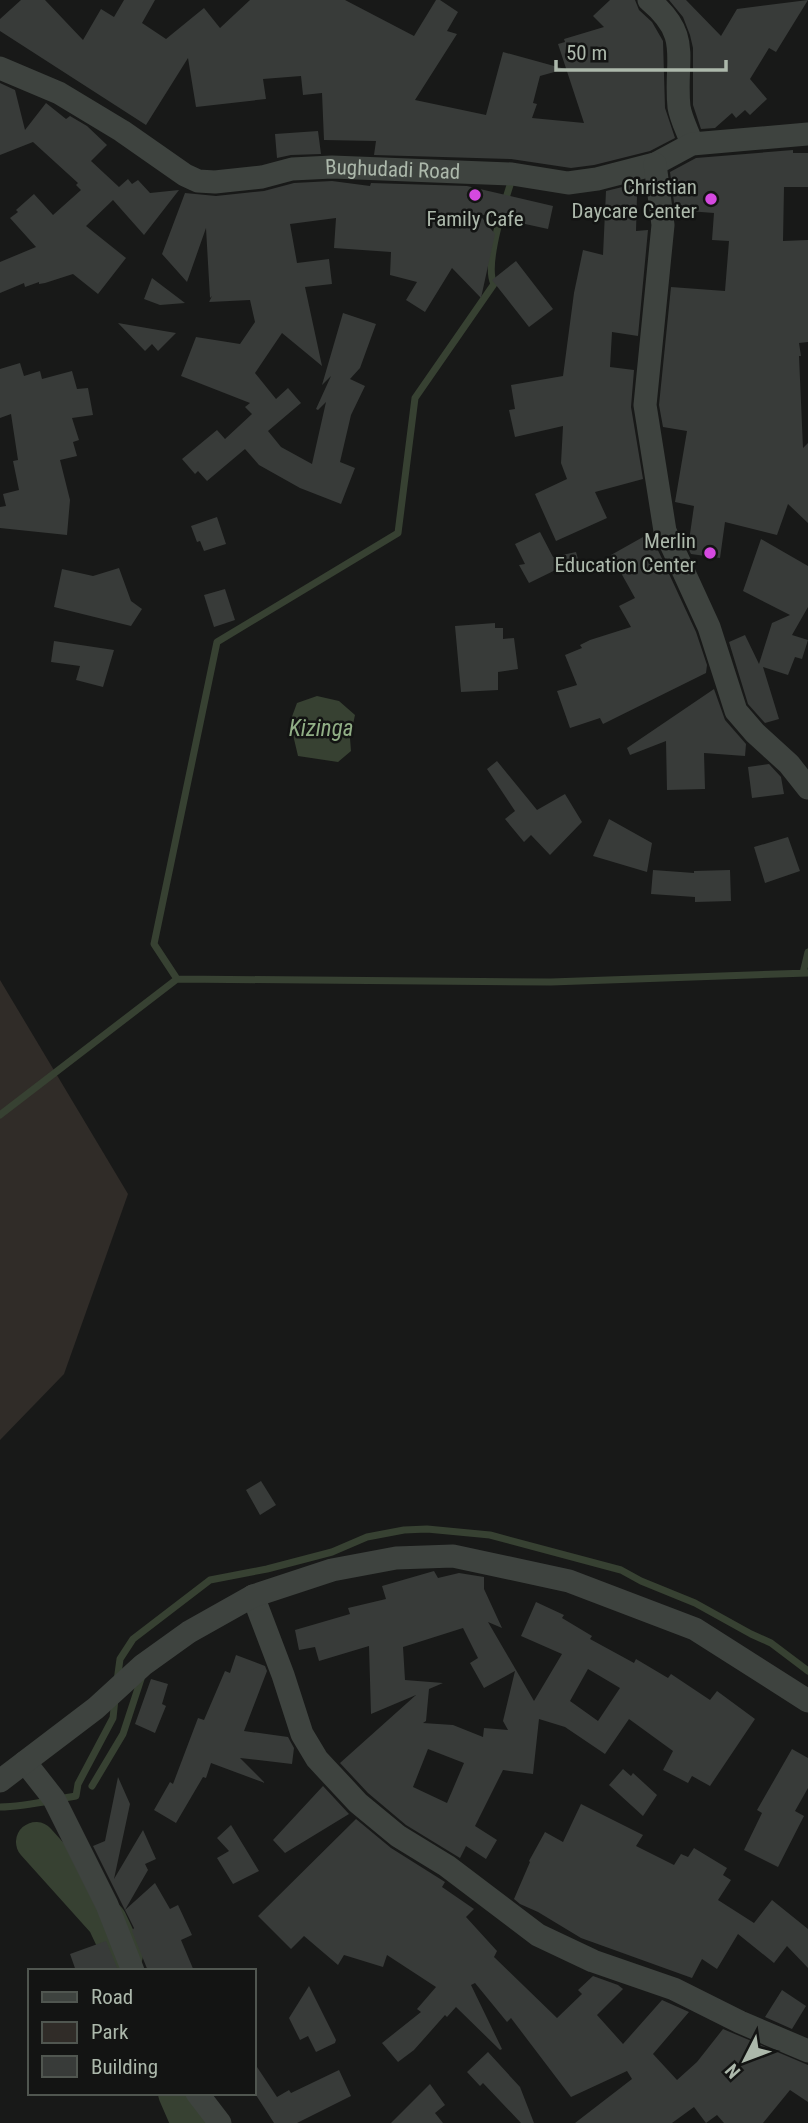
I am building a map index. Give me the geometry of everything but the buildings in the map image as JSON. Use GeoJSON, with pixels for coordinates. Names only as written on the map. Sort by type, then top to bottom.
{"type":"FeatureCollection","features":[{"type":"Feature","properties":{"kind":"street"},"geometry":{"type":"LineString","coordinates":[[649,0],[666,14],[678,36],[679,110],[692,144]]}},
{"type":"Feature","properties":{"kind":"street","name":"Bughudadi Road"},"geometry":{"type":"LineString","coordinates":[[0,68],[59,93],[198,181],[215,182],[262,177],[292,169],[332,167],[512,174],[568,183],[597,179],[655,163],[692,144],[808,134]]}},
{"type":"Feature","properties":{"kind":"street"},"geometry":{"type":"LineString","coordinates":[[655,163],[663,225],[645,405],[665,531],[709,627],[736,711],[755,733],[789,764],[808,788]]}},
{"type":"Feature","properties":{"kind":"street"},"geometry":{"type":"LineString","coordinates":[[132,1969],[107,1905],[54,1799],[15,1770],[96,1708],[143,1665],[189,1632],[253,1596],[332,1570],[396,1558],[453,1556],[569,1581],[695,1629],[808,1701]]}},
{"type":"Feature","properties":{"kind":"street"},"geometry":{"type":"LineString","coordinates":[[253,1596],[302,1734],[317,1759],[358,1804],[398,1836],[458,1873],[538,1935],[593,1961],[674,1989],[740,2022],[808,2051]]}},
{"type":"Feature","properties":{"kind":"street"},"geometry":{"type":"LineString","coordinates":[[199,2095],[220,2123]]}},
{"type":"Feature","properties":{"kind":"green space"},"geometry":{"type":"Polygon","coordinates":[[[0,980],[128,1194],[64,1374],[0,1440],[0,980]]]}},
{"type":"Feature","properties":{"kind":"water","name":"Kizinga"},"geometry":{"type":"Polygon","coordinates":[[[317,696],[339,701],[355,715],[350,738],[351,751],[338,762],[298,756],[290,722],[297,703],[317,696]]]}},
{"type":"Feature","properties":{"kind":"waterway"},"geometry":{"type":"LineString","coordinates":[[177,979],[154,944],[217,642],[398,533],[415,398],[494,284],[491,263],[493,249],[511,182]]}},
{"type":"Feature","properties":{"kind":"waterway"},"geometry":{"type":"LineString","coordinates":[[803,973],[808,952]]}},
{"type":"Feature","properties":{"kind":"waterway"},"geometry":{"type":"LineString","coordinates":[[0,1115],[177,979],[551,982],[808,973]]}},
{"type":"Feature","properties":{"kind":"waterway"},"geometry":{"type":"LineString","coordinates":[[117,1681],[120,1659],[133,1639],[210,1580],[332,1552],[367,1537],[427,1529],[490,1535],[621,1570],[695,1603],[771,1643],[808,1671]]}},
{"type":"Feature","properties":{"kind":"waterway"},"geometry":{"type":"LineString","coordinates":[[92,1786],[123,1734],[141,1679]]}},
{"type":"Feature","properties":{"kind":"waterway"},"geometry":{"type":"LineString","coordinates":[[0,1807],[76,1796],[78,1784],[113,1718],[115,1699]]}},
{"type":"Feature","properties":{"kind":"waterway"},"geometry":{"type":"LineString","coordinates":[[36,1842],[107,1921],[123,1955]]}},
{"type":"Feature","properties":{"kind":"waterway"},"geometry":{"type":"LineString","coordinates":[[179,2095],[191,2123]]}},
{"type":"Feature","properties":{"kind":"place","name":"Family Cafe"},"geometry":{"type":"Point","coordinates":[475,195]}},
{"type":"Feature","properties":{"kind":"place","name":"Christian Daycare Center"},"geometry":{"type":"Point","coordinates":[711,199]}},
{"type":"Feature","properties":{"kind":"place","name":"Merlin Education Center"},"geometry":{"type":"Point","coordinates":[710,553]}}]}
